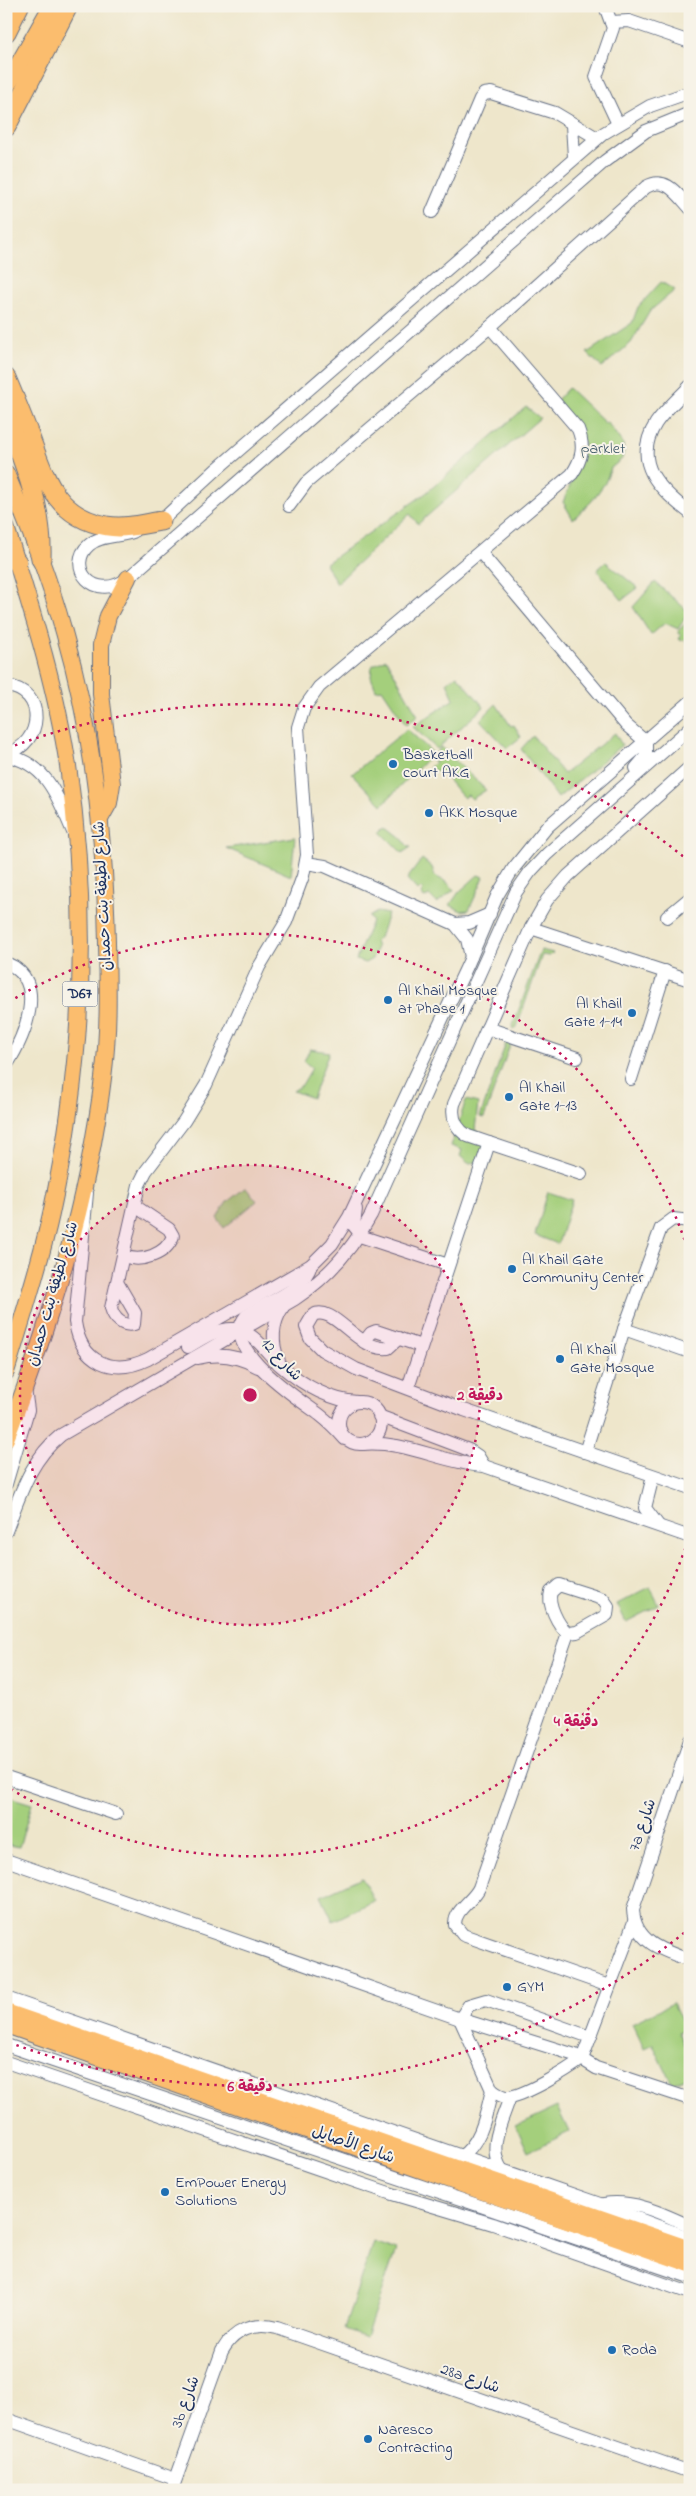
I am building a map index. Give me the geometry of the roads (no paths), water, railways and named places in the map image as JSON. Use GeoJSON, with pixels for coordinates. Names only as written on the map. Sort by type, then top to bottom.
{"type":"FeatureCollection","features":[{"type":"Feature","properties":{"kind":"highway"},"geometry":{"type":"LineString","coordinates":[[6,32],[20,6]]}},
{"type":"Feature","properties":{"kind":"highway"},"geometry":{"type":"LineString","coordinates":[[6,84],[19,66],[53,6]]}},
{"type":"Feature","properties":{"kind":"highway"},"geometry":{"type":"LineString","coordinates":[[6,127],[68,6]]}},
{"type":"Feature","properties":{"kind":"highway"},"geometry":{"type":"LineString","coordinates":[[6,97],[19,66]]}},
{"type":"Feature","properties":{"kind":"highway"},"geometry":{"type":"LineString","coordinates":[[6,378],[42,471],[60,503],[91,522],[108,526],[136,525],[161,521]]}},
{"type":"Feature","properties":{"kind":"highway"},"geometry":{"type":"LineString","coordinates":[[6,417],[35,494],[41,530],[41,560]]}},
{"type":"Feature","properties":{"kind":"main road","name":"شارع لطيفة بنت حمدان"},"geometry":{"type":"LineString","coordinates":[[6,473],[41,560],[64,631],[80,695],[100,820],[107,926],[107,1030],[98,1115],[86,1175],[58,1285],[25,1389],[6,1439]]}},
{"type":"Feature","properties":{"kind":"main road","name":"شارع لطيفة بنت حمدان"},"geometry":{"type":"LineString","coordinates":[[6,528],[12,557],[45,662],[62,733],[77,843],[80,967],[74,1078],[64,1147],[45,1240],[6,1372]]}},
{"type":"Feature","properties":{"kind":"main road"},"geometry":{"type":"LineString","coordinates":[[100,820],[109,803],[112,784],[101,694],[100,645],[108,616],[128,578]]}},
{"type":"Feature","properties":{"kind":"main road"},"geometry":{"type":"LineString","coordinates":[[6,2012],[542,2206],[690,2264]]}},
{"type":"Feature","properties":{"kind":"main road"},"geometry":{"type":"LineString","coordinates":[[6,2025],[542,2206],[690,2249]]}},
{"type":"Feature","properties":{"kind":"street"},"geometry":{"type":"LineString","coordinates":[[606,6],[612,31],[596,77],[618,124]]}},
{"type":"Feature","properties":{"kind":"street"},"geometry":{"type":"LineString","coordinates":[[611,22],[629,21],[690,42]]}},
{"type":"Feature","properties":{"kind":"street"},"geometry":{"type":"LineString","coordinates":[[690,92],[650,106],[597,138],[468,252],[400,308],[344,360],[217,469],[161,521],[137,531],[98,540],[89,544],[83,552],[81,563],[83,573],[89,582],[98,588],[120,585],[605,161],[646,131],[690,113]]}},
{"type":"Feature","properties":{"kind":"street"},"geometry":{"type":"LineString","coordinates":[[432,212],[480,99],[484,94],[491,93],[555,113],[572,125],[597,138]]}},
{"type":"Feature","properties":{"kind":"street"},"geometry":{"type":"LineString","coordinates":[[572,125],[574,157]]}},
{"type":"Feature","properties":{"kind":"street"},"geometry":{"type":"LineString","coordinates":[[289,506],[306,483],[490,327],[650,185],[658,183],[667,185],[690,208]]}},
{"type":"Feature","properties":{"kind":"street"},"geometry":{"type":"LineString","coordinates":[[117,1282],[139,1185],[146,1171],[184,1121],[206,1085],[259,967],[286,922],[306,863],[298,737],[300,717],[308,700],[319,687],[572,474],[581,457],[582,448],[578,429],[490,327]]}},
{"type":"Feature","properties":{"kind":"street"},"geometry":{"type":"LineString","coordinates":[[690,386],[656,424],[650,435],[647,453],[655,482],[666,494],[690,513]]}},
{"type":"Feature","properties":{"kind":"street"},"geometry":{"type":"LineString","coordinates":[[480,552],[626,725],[646,742]]}},
{"type":"Feature","properties":{"kind":"street"},"geometry":{"type":"LineString","coordinates":[[6,686],[21,691],[28,697],[36,714],[33,733],[27,742],[19,749],[6,755]]}},
{"type":"Feature","properties":{"kind":"street"},"geometry":{"type":"LineString","coordinates":[[112,1366],[125,1366],[148,1359],[311,1265],[338,1235],[362,1190],[505,882],[531,845],[632,752],[646,742],[690,702]]}},
{"type":"Feature","properties":{"kind":"street"},"geometry":{"type":"LineString","coordinates":[[626,725],[632,752]]}},
{"type":"Feature","properties":{"kind":"street"},"geometry":{"type":"LineString","coordinates":[[6,1531],[30,1472],[48,1445],[60,1435],[284,1306],[327,1275],[360,1235],[371,1215],[516,892],[530,872],[547,854],[690,728]]}},
{"type":"Feature","properties":{"kind":"street"},"geometry":{"type":"LineString","coordinates":[[619,790],[644,760],[646,742]]}},
{"type":"Feature","properties":{"kind":"street"},"geometry":{"type":"LineString","coordinates":[[6,755],[26,762],[47,779],[55,791],[77,843]]}},
{"type":"Feature","properties":{"kind":"street"},"geometry":{"type":"LineString","coordinates":[[581,1174],[468,1136],[460,1131],[454,1122],[453,1110],[531,928],[544,904],[560,883],[690,767]]}},
{"type":"Feature","properties":{"kind":"street"},"geometry":{"type":"LineString","coordinates":[[306,863],[325,866],[455,924],[467,939],[471,958]]}},
{"type":"Feature","properties":{"kind":"street"},"geometry":{"type":"LineString","coordinates":[[667,917],[690,898]]}},
{"type":"Feature","properties":{"kind":"street"},"geometry":{"type":"LineString","coordinates":[[455,924],[476,921],[490,914]]}},
{"type":"Feature","properties":{"kind":"street"},"geometry":{"type":"LineString","coordinates":[[531,928],[690,980]]}},
{"type":"Feature","properties":{"kind":"street"},"geometry":{"type":"LineString","coordinates":[[6,963],[20,970],[27,981],[30,993],[22,1039],[6,1066]]}},
{"type":"Feature","properties":{"kind":"street"},"geometry":{"type":"LineString","coordinates":[[631,1079],[665,971]]}},
{"type":"Feature","properties":{"kind":"street"},"geometry":{"type":"LineString","coordinates":[[488,1028],[577,1058]]}},
{"type":"Feature","properties":{"kind":"street"},"geometry":{"type":"LineString","coordinates":[[408,1388],[489,1143]]}},
{"type":"Feature","properties":{"kind":"street"},"geometry":{"type":"LineString","coordinates":[[86,1175],[87,1205],[76,1306],[76,1328],[81,1343],[89,1354],[99,1362],[126,1372],[142,1371],[215,1332],[228,1329],[241,1330]]}},
{"type":"Feature","properties":{"kind":"street"},"geometry":{"type":"LineString","coordinates":[[362,1190],[353,1221],[360,1235],[370,1240],[389,1244],[448,1265]]}},
{"type":"Feature","properties":{"kind":"street"},"geometry":{"type":"LineString","coordinates":[[124,1256],[136,1259],[147,1258],[170,1242],[173,1236],[169,1228],[135,1206]]}},
{"type":"Feature","properties":{"kind":"street"},"geometry":{"type":"LineString","coordinates":[[371,1215],[376,1232],[389,1244]]}},
{"type":"Feature","properties":{"kind":"street"},"geometry":{"type":"LineString","coordinates":[[585,1452],[624,1329],[661,1228],[673,1219],[690,1221]]}},
{"type":"Feature","properties":{"kind":"street"},"geometry":{"type":"LineString","coordinates":[[241,1330],[242,1320],[246,1316],[298,1284],[307,1276],[311,1265]]}},
{"type":"Feature","properties":{"kind":"street"},"geometry":{"type":"LineString","coordinates":[[280,1366],[275,1350],[273,1333],[276,1321],[284,1306]]}},
{"type":"Feature","properties":{"kind":"street"},"geometry":{"type":"LineString","coordinates":[[421,1346],[399,1338],[391,1346],[384,1348],[364,1342],[347,1331],[329,1313],[316,1313],[307,1324],[306,1331],[310,1338],[329,1354],[356,1369],[464,1410],[690,1488]]}},
{"type":"Feature","properties":{"kind":"street"},"geometry":{"type":"LineString","coordinates":[[624,1329],[690,1352]]}},
{"type":"Feature","properties":{"kind":"street","name":"شارع 12"},"geometry":{"type":"LineString","coordinates":[[241,1330],[254,1338],[280,1366],[320,1393],[338,1400],[357,1402]]}},
{"type":"Feature","properties":{"kind":"street","name":"شارع 12"},"geometry":{"type":"LineString","coordinates":[[241,1330],[246,1348],[269,1375],[292,1396],[330,1422],[345,1439]]}},
{"type":"Feature","properties":{"kind":"street"},"geometry":{"type":"LineString","coordinates":[[186,1362],[203,1357],[221,1355],[247,1361],[269,1375]]}},
{"type":"Feature","properties":{"kind":"street"},"geometry":{"type":"LineString","coordinates":[[6,1484],[28,1410],[25,1389]]}},
{"type":"Feature","properties":{"kind":"street"},"geometry":{"type":"LineString","coordinates":[[362,1444],[375,1437],[379,1431],[379,1416],[374,1408],[366,1403],[357,1402],[348,1406],[342,1412],[339,1421],[340,1431],[345,1439],[353,1443],[362,1444],[375,1443],[400,1446],[461,1463],[484,1466],[690,1537]]}},
{"type":"Feature","properties":{"kind":"street"},"geometry":{"type":"LineString","coordinates":[[379,1416],[469,1450],[478,1456],[484,1466]]}},
{"type":"Feature","properties":{"kind":"street"},"geometry":{"type":"LineString","coordinates":[[653,1476],[645,1508],[660,1527]]}},
{"type":"Feature","properties":{"kind":"street"},"geometry":{"type":"LineString","coordinates":[[562,1585],[605,1601],[608,1609],[605,1617],[577,1632],[568,1633],[563,1629],[549,1602],[553,1589],[562,1585]]}},
{"type":"Feature","properties":{"kind":"street"},"geometry":{"type":"LineString","coordinates":[[568,1633],[479,1888],[473,1899],[456,1914],[455,1925],[463,1935],[609,1986]]}},
{"type":"Feature","properties":{"kind":"street","name":"7a شارع"},"geometry":{"type":"LineString","coordinates":[[582,2059],[634,1922],[634,1902],[690,1740]]}},
{"type":"Feature","properties":{"kind":"street"},"geometry":{"type":"LineString","coordinates":[[6,1777],[116,1814]]}},
{"type":"Feature","properties":{"kind":"street"},"geometry":{"type":"LineString","coordinates":[[6,1860],[460,2020],[554,2048],[582,2059],[596,2068],[690,2099]]}},
{"type":"Feature","properties":{"kind":"street"},"geometry":{"type":"LineString","coordinates":[[6,1872],[20,1865]]}},
{"type":"Feature","properties":{"kind":"street"},"geometry":{"type":"LineString","coordinates":[[634,1922],[643,1936],[656,1947],[690,1960]]}},
{"type":"Feature","properties":{"kind":"street","name":"شارع الأصايل"},"geometry":{"type":"LineString","coordinates":[[6,1998],[600,2204],[690,2238]]}},
{"type":"Feature","properties":{"kind":"street"},"geometry":{"type":"LineString","coordinates":[[460,2020],[469,2005],[486,2000],[590,2037]]}},
{"type":"Feature","properties":{"kind":"street"},"geometry":{"type":"LineString","coordinates":[[460,2020],[492,2090],[500,2096],[510,2097],[555,2076],[582,2059]]}},
{"type":"Feature","properties":{"kind":"street"},"geometry":{"type":"LineString","coordinates":[[472,2045],[477,2034],[484,2030],[492,2030]]}},
{"type":"Feature","properties":{"kind":"street","name":"شارع الأصايل"},"geometry":{"type":"LineString","coordinates":[[6,2045],[690,2277]]}},
{"type":"Feature","properties":{"kind":"street"},"geometry":{"type":"LineString","coordinates":[[554,2048],[558,2059],[555,2076]]}},
{"type":"Feature","properties":{"kind":"street"},"geometry":{"type":"LineString","coordinates":[[46,2057],[80,2088]]}},
{"type":"Feature","properties":{"kind":"street"},"geometry":{"type":"LineString","coordinates":[[6,2062],[389,2193],[493,2224],[690,2293]]}},
{"type":"Feature","properties":{"kind":"street"},"geometry":{"type":"LineString","coordinates":[[460,2156],[470,2149],[477,2139],[492,2090]]}},
{"type":"Feature","properties":{"kind":"street"},"geometry":{"type":"LineString","coordinates":[[502,2170],[496,2160],[494,2148],[510,2097]]}},
{"type":"Feature","properties":{"kind":"street"},"geometry":{"type":"LineString","coordinates":[[600,2204],[629,2203],[690,2226]]}},
{"type":"Feature","properties":{"kind":"street","name":"28a شارع"},"geometry":{"type":"LineString","coordinates":[[239,2332],[261,2326],[277,2328],[690,2472]]}},
{"type":"Feature","properties":{"kind":"street","name":"3b شارع"},"geometry":{"type":"LineString","coordinates":[[173,2484],[222,2351],[229,2340],[239,2332]]}},
{"type":"Feature","properties":{"kind":"street"},"geometry":{"type":"LineString","coordinates":[[6,2419],[173,2484]]}},
{"type":"Feature","properties":{"kind":"place","name":"Basketball court AKG"},"geometry":{"type":"Point","coordinates":[393,764]}},
{"type":"Feature","properties":{"kind":"place","name":"AKK Mosque"},"geometry":{"type":"Point","coordinates":[429,813]}},
{"type":"Feature","properties":{"kind":"place","name":"Al Khail Mosque at Phase 1"},"geometry":{"type":"Point","coordinates":[388,1000]}},
{"type":"Feature","properties":{"kind":"place","name":"Al Khail Gate 1-14"},"geometry":{"type":"Point","coordinates":[632,1013]}},
{"type":"Feature","properties":{"kind":"place","name":"Al Khail Gate 1-13"},"geometry":{"type":"Point","coordinates":[509,1097]}},
{"type":"Feature","properties":{"kind":"place","name":"Al Khail Gate Community Center"},"geometry":{"type":"Point","coordinates":[512,1269]}},
{"type":"Feature","properties":{"kind":"place","name":"Al Khail Gate Mosque"},"geometry":{"type":"Point","coordinates":[560,1359]}},
{"type":"Feature","properties":{"kind":"place","name":"GYM"},"geometry":{"type":"Point","coordinates":[507,1987]}},
{"type":"Feature","properties":{"kind":"place","name":"EmPower Energy Solutions"},"geometry":{"type":"Point","coordinates":[165,2192]}},
{"type":"Feature","properties":{"kind":"place","name":"Roda"},"geometry":{"type":"Point","coordinates":[612,2350]}},
{"type":"Feature","properties":{"kind":"place","name":"Naresco Contracting"},"geometry":{"type":"Point","coordinates":[368,2439]}},
{"type":"Feature","properties":{"kind":"park label","name":"parklet"},"geometry":{"type":"Point","coordinates":[603,449]}}]}
